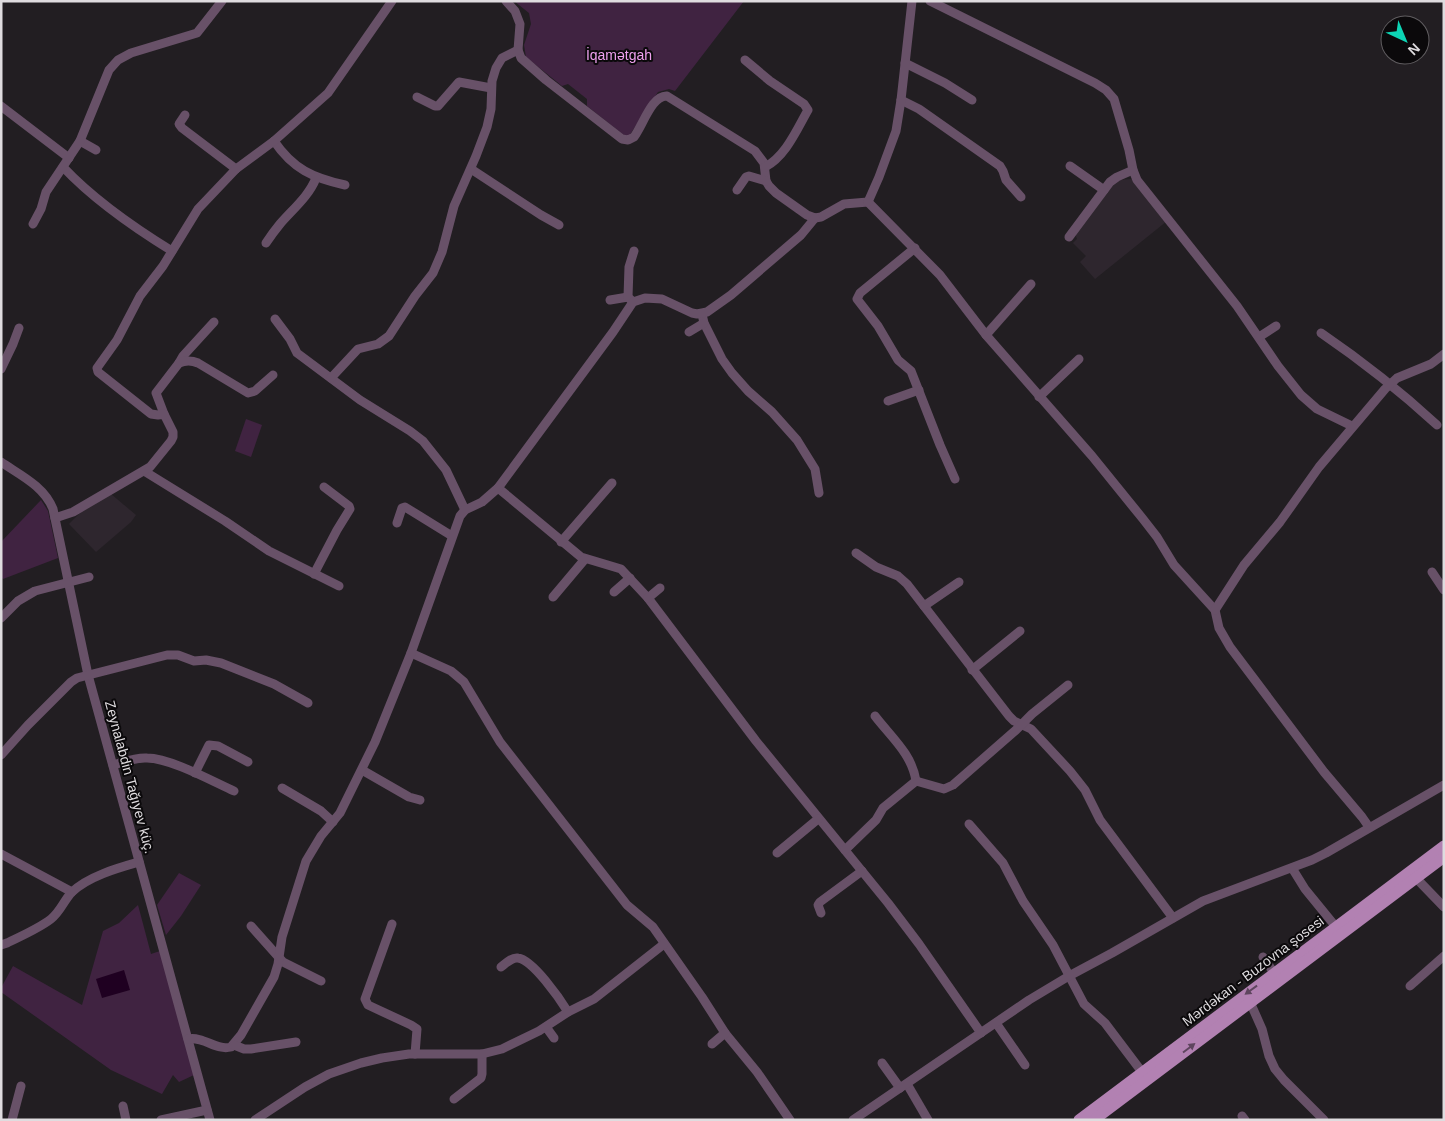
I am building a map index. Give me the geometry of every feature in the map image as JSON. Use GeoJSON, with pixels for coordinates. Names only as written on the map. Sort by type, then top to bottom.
{"type":"FeatureCollection","features":[{"type":"Feature","properties":{"kind":"main road","name":"Mərdəkan - Buzovna şosesi"},"geometry":{"type":"LineString","coordinates":[[1079,1120],[1444,846]]}},
{"type":"Feature","properties":{"kind":"main road","name":"Mərdəkan - Buzovna şosesi"},"geometry":{"type":"LineString","coordinates":[[1094,1120],[1444,857]]}},
{"type":"Feature","properties":{"kind":"street"},"geometry":{"type":"LineString","coordinates":[[33,224],[41,209],[46,192],[80,141],[106,75],[113,65],[118,60],[132,53],[198,33],[222,1]]}},
{"type":"Feature","properties":{"kind":"street"},"geometry":{"type":"LineString","coordinates":[[164,414],[151,414],[98,372],[97,368],[117,340],[140,296],[198,210],[236,169],[274,141],[334,86],[392,1]]}},
{"type":"Feature","properties":{"kind":"street"},"geometry":{"type":"LineString","coordinates":[[506,1],[515,11],[520,24],[518,50],[521,58],[622,139],[628,140],[634,137],[654,102],[660,96],[667,96],[755,151],[766,167],[766,181],[769,186],[804,214],[815,218]]}},
{"type":"Feature","properties":{"kind":"street"},"geometry":{"type":"LineString","coordinates":[[868,202],[893,141],[901,100],[912,1]]}},
{"type":"Feature","properties":{"kind":"street"},"geometry":{"type":"LineString","coordinates":[[930,1],[1106,90],[1114,99],[1137,180],[1237,306],[1278,366],[1308,402],[1317,409],[1352,426]]}},
{"type":"Feature","properties":{"kind":"street"},"geometry":{"type":"LineString","coordinates":[[330,378],[358,349],[378,344],[389,336],[415,296],[429,279],[442,252],[454,206],[471,169],[490,117],[491,88],[499,62],[506,55],[518,50]]}},
{"type":"Feature","properties":{"kind":"street"},"geometry":{"type":"LineString","coordinates":[[745,60],[770,81],[804,104],[808,110],[786,148],[766,167]]}},
{"type":"Feature","properties":{"kind":"street"},"geometry":{"type":"LineString","coordinates":[[905,63],[945,82],[972,100]]}},
{"type":"Feature","properties":{"kind":"street"},"geometry":{"type":"LineString","coordinates":[[417,97],[438,106],[459,82],[491,88]]}},
{"type":"Feature","properties":{"kind":"street"},"geometry":{"type":"LineString","coordinates":[[901,100],[919,109],[1000,166],[1006,180],[1021,197]]}},
{"type":"Feature","properties":{"kind":"street"},"geometry":{"type":"LineString","coordinates":[[1,106],[69,158]]}},
{"type":"Feature","properties":{"kind":"street"},"geometry":{"type":"LineString","coordinates":[[185,115],[179,124],[182,128],[236,169]]}},
{"type":"Feature","properties":{"kind":"street"},"geometry":{"type":"LineString","coordinates":[[80,141],[96,150]]}},
{"type":"Feature","properties":{"kind":"street"},"geometry":{"type":"LineString","coordinates":[[274,141],[290,162],[308,174],[316,178],[345,185]]}},
{"type":"Feature","properties":{"kind":"street"},"geometry":{"type":"LineString","coordinates":[[1070,166],[1104,190]]}},
{"type":"Feature","properties":{"kind":"street"},"geometry":{"type":"LineString","coordinates":[[63,167],[72,177],[134,227],[172,251]]}},
{"type":"Feature","properties":{"kind":"street"},"geometry":{"type":"LineString","coordinates":[[471,169],[558,225]]}},
{"type":"Feature","properties":{"kind":"street"},"geometry":{"type":"LineString","coordinates":[[1069,237],[1104,190],[1117,176],[1133,170]]}},
{"type":"Feature","properties":{"kind":"street"},"geometry":{"type":"LineString","coordinates":[[738,190],[746,177],[749,176],[766,181]]}},
{"type":"Feature","properties":{"kind":"street"},"geometry":{"type":"LineString","coordinates":[[266,243],[278,225],[313,186],[316,178]]}},
{"type":"Feature","properties":{"kind":"street"},"geometry":{"type":"LineString","coordinates":[[689,332],[714,307],[752,278],[801,235],[815,218],[828,214],[844,204],[868,202],[950,286],[986,335],[1092,456],[1152,530],[1174,565],[1215,610],[1219,628],[1230,647],[1329,778],[1356,808],[1369,828]]}},
{"type":"Feature","properties":{"kind":"street"},"geometry":{"type":"LineString","coordinates":[[915,248],[860,292],[857,299],[878,326],[898,360],[911,370],[955,479]]}},
{"type":"Feature","properties":{"kind":"street"},"geometry":{"type":"LineString","coordinates":[[234,1045],[277,970],[282,937],[302,870],[315,845],[345,806],[362,770],[411,653],[460,516],[465,510],[482,502],[498,488],[613,332],[630,300],[629,266],[634,251]]}},
{"type":"Feature","properties":{"kind":"street"},"geometry":{"type":"LineString","coordinates":[[986,335],[1031,284]]}},
{"type":"Feature","properties":{"kind":"street"},"geometry":{"type":"LineString","coordinates":[[610,300],[662,299],[703,319],[722,359],[732,372],[748,391],[772,412],[797,440],[815,470],[819,493]]}},
{"type":"Feature","properties":{"kind":"street"},"geometry":{"type":"LineString","coordinates":[[275,319],[290,339],[297,353],[360,400],[423,441],[446,470],[465,510]]}},
{"type":"Feature","properties":{"kind":"street"},"geometry":{"type":"LineString","coordinates":[[55,518],[73,512],[144,471],[157,460],[173,437],[173,432],[156,393],[184,356],[214,322]]}},
{"type":"Feature","properties":{"kind":"street"},"geometry":{"type":"LineString","coordinates":[[1258,337],[1276,326]]}},
{"type":"Feature","properties":{"kind":"street"},"geometry":{"type":"LineString","coordinates":[[1,369],[19,328]]}},
{"type":"Feature","properties":{"kind":"street"},"geometry":{"type":"LineString","coordinates":[[1320,333],[1358,358],[1390,383],[1437,425]]}},
{"type":"Feature","properties":{"kind":"street"},"geometry":{"type":"LineString","coordinates":[[1215,610],[1251,556],[1280,522],[1319,467],[1390,383],[1397,378],[1431,364],[1444,354]]}},
{"type":"Feature","properties":{"kind":"street"},"geometry":{"type":"LineString","coordinates":[[1039,397],[1079,359]]}},
{"type":"Feature","properties":{"kind":"street"},"geometry":{"type":"LineString","coordinates":[[179,363],[190,360],[198,362],[248,392],[254,391],[273,375]]}},
{"type":"Feature","properties":{"kind":"street"},"geometry":{"type":"LineString","coordinates":[[888,402],[919,390]]}},
{"type":"Feature","properties":{"kind":"street","name":"Zeynalabdin Tağıyev küç."},"geometry":{"type":"LineString","coordinates":[[1,462],[31,482],[50,502],[88,675],[210,1120]]}},
{"type":"Feature","properties":{"kind":"street"},"geometry":{"type":"LineString","coordinates":[[144,471],[225,521],[268,551],[339,586]]}},
{"type":"Feature","properties":{"kind":"street"},"geometry":{"type":"LineString","coordinates":[[561,542],[612,483]]}},
{"type":"Feature","properties":{"kind":"street"},"geometry":{"type":"LineString","coordinates":[[314,574],[350,509],[324,487]]}},
{"type":"Feature","properties":{"kind":"street"},"geometry":{"type":"LineString","coordinates":[[498,488],[575,553],[585,559],[621,569],[648,598],[756,742],[919,944],[981,1033]]}},
{"type":"Feature","properties":{"kind":"street"},"geometry":{"type":"LineString","coordinates":[[398,523],[402,508],[404,507],[452,536]]}},
{"type":"Feature","properties":{"kind":"street"},"geometry":{"type":"LineString","coordinates":[[856,553],[876,567],[903,580],[1009,716],[1020,725],[1031,729],[1074,776],[1085,790],[1100,820],[1173,918]]}},
{"type":"Feature","properties":{"kind":"street"},"geometry":{"type":"LineString","coordinates":[[553,597],[585,559]]}},
{"type":"Feature","properties":{"kind":"street"},"geometry":{"type":"LineString","coordinates":[[1432,572],[1444,590]]}},
{"type":"Feature","properties":{"kind":"street"},"geometry":{"type":"LineString","coordinates":[[1,618],[25,596],[89,577]]}},
{"type":"Feature","properties":{"kind":"street"},"geometry":{"type":"LineString","coordinates":[[614,592],[630,578]]}},
{"type":"Feature","properties":{"kind":"street"},"geometry":{"type":"LineString","coordinates":[[924,606],[959,582]]}},
{"type":"Feature","properties":{"kind":"street"},"geometry":{"type":"LineString","coordinates":[[648,598],[660,588]]}},
{"type":"Feature","properties":{"kind":"street"},"geometry":{"type":"LineString","coordinates":[[972,670],[1020,631]]}},
{"type":"Feature","properties":{"kind":"street"},"geometry":{"type":"LineString","coordinates":[[411,653],[451,671],[464,682],[500,742],[627,905],[650,924],[706,1003],[724,1034],[757,1072],[790,1120]]}},
{"type":"Feature","properties":{"kind":"street"},"geometry":{"type":"LineString","coordinates":[[1,755],[70,682],[77,678],[167,655],[178,655],[194,661],[206,660],[221,664],[274,684],[308,703]]}},
{"type":"Feature","properties":{"kind":"street"},"geometry":{"type":"LineString","coordinates":[[916,781],[944,789],[953,785],[1068,685]]}},
{"type":"Feature","properties":{"kind":"street"},"geometry":{"type":"LineString","coordinates":[[876,716],[909,758],[915,771],[916,781]]}},
{"type":"Feature","properties":{"kind":"street"},"geometry":{"type":"LineString","coordinates":[[195,773],[209,745],[218,746],[248,762]]}},
{"type":"Feature","properties":{"kind":"street"},"geometry":{"type":"LineString","coordinates":[[113,765],[148,758],[155,759],[195,773],[234,792]]}},
{"type":"Feature","properties":{"kind":"street"},"geometry":{"type":"LineString","coordinates":[[362,770],[408,797],[420,800]]}},
{"type":"Feature","properties":{"kind":"street"},"geometry":{"type":"LineString","coordinates":[[845,850],[876,820],[883,808],[916,781]]}},
{"type":"Feature","properties":{"kind":"street"},"geometry":{"type":"LineString","coordinates":[[853,1120],[1069,976],[1213,896],[1312,860],[1444,784]]}},
{"type":"Feature","properties":{"kind":"street"},"geometry":{"type":"LineString","coordinates":[[282,788],[326,814],[334,822]]}},
{"type":"Feature","properties":{"kind":"street"},"geometry":{"type":"LineString","coordinates":[[777,853],[818,819]]}},
{"type":"Feature","properties":{"kind":"street"},"geometry":{"type":"LineString","coordinates":[[969,824],[1003,863],[1022,901],[1053,946],[1084,1004],[1105,1023],[1142,1072]]}},
{"type":"Feature","properties":{"kind":"street"},"geometry":{"type":"LineString","coordinates":[[1,854],[72,892]]}},
{"type":"Feature","properties":{"kind":"street"},"geometry":{"type":"LineString","coordinates":[[1,945],[49,921],[72,892],[85,883],[108,872],[139,862]]}},
{"type":"Feature","properties":{"kind":"street"},"geometry":{"type":"LineString","coordinates":[[1292,868],[1301,885],[1336,927]]}},
{"type":"Feature","properties":{"kind":"street"},"geometry":{"type":"LineString","coordinates":[[821,913],[818,905],[820,902],[862,871]]}},
{"type":"Feature","properties":{"kind":"street"},"geometry":{"type":"LineString","coordinates":[[1416,878],[1444,907]]}},
{"type":"Feature","properties":{"kind":"street"},"geometry":{"type":"LineString","coordinates":[[392,924],[365,999],[368,1004],[417,1029],[415,1054]]}},
{"type":"Feature","properties":{"kind":"street"},"geometry":{"type":"LineString","coordinates":[[251,926],[279,959],[289,966],[321,980]]}},
{"type":"Feature","properties":{"kind":"street"},"geometry":{"type":"LineString","coordinates":[[255,1120],[304,1087],[330,1074],[372,1060],[415,1054],[482,1054],[502,1049],[546,1027],[568,1012],[594,999],[664,944]]}},
{"type":"Feature","properties":{"kind":"street"},"geometry":{"type":"LineString","coordinates":[[1410,986],[1444,956]]}},
{"type":"Feature","properties":{"kind":"street"},"geometry":{"type":"LineString","coordinates":[[1263,957],[1274,973]]}},
{"type":"Feature","properties":{"kind":"street"},"geometry":{"type":"LineString","coordinates":[[501,967],[514,958],[524,960],[546,980],[568,1012]]}},
{"type":"Feature","properties":{"kind":"street"},"geometry":{"type":"LineString","coordinates":[[1250,1002],[1258,1017],[1269,1056],[1275,1069],[1324,1120]]}},
{"type":"Feature","properties":{"kind":"street"},"geometry":{"type":"LineString","coordinates":[[996,1023],[1025,1065]]}},
{"type":"Feature","properties":{"kind":"street"},"geometry":{"type":"LineString","coordinates":[[546,1027],[554,1038]]}},
{"type":"Feature","properties":{"kind":"street"},"geometry":{"type":"LineString","coordinates":[[712,1044],[724,1034]]}},
{"type":"Feature","properties":{"kind":"street"},"geometry":{"type":"LineString","coordinates":[[188,1039],[201,1039],[224,1049],[234,1045],[251,1049],[296,1042]]}},
{"type":"Feature","properties":{"kind":"street"},"geometry":{"type":"LineString","coordinates":[[454,1099],[480,1078],[482,1074],[482,1054]]}},
{"type":"Feature","properties":{"kind":"street"},"geometry":{"type":"LineString","coordinates":[[882,1063],[904,1086],[928,1120]]}},
{"type":"Feature","properties":{"kind":"street"},"geometry":{"type":"LineString","coordinates":[[12,1120],[21,1086]]}},
{"type":"Feature","properties":{"kind":"street"},"geometry":{"type":"LineString","coordinates":[[123,1106],[126,1120]]}},
{"type":"Feature","properties":{"kind":"street"},"geometry":{"type":"LineString","coordinates":[[161,1120],[208,1110]]}},
{"type":"Feature","properties":{"kind":"shaded area"},"geometry":{"type":"Polygon","coordinates":[[[1132,179],[1167,221],[1095,279],[1080,262],[1086,256],[1073,243],[1077,239],[1075,233],[1117,180],[1132,179]]]}},
{"type":"Feature","properties":{"kind":"shaded area"},"geometry":{"type":"Polygon","coordinates":[[[111,494],[136,515],[131,522],[96,552],[69,524],[82,511],[111,494]]]}},
{"type":"Feature","properties":{"kind":"shaded area"},"geometry":{"type":"Polygon","coordinates":[[[124,970],[130,990],[102,998],[96,979],[124,970]]]}},
{"type":"Feature","properties":{"kind":"green space","name":"İqamətgah"},"geometry":{"type":"Polygon","coordinates":[[[514,1],[744,1],[675,91],[669,89],[658,92],[629,136],[625,136],[587,106],[587,99],[568,84],[562,86],[526,57],[524,45],[531,24],[529,13],[514,1]]]}},
{"type":"Feature","properties":{"kind":"green space"},"geometry":{"type":"Polygon","coordinates":[[[246,419],[262,425],[251,457],[235,451],[246,419]]]}},
{"type":"Feature","properties":{"kind":"green space"},"geometry":{"type":"Polygon","coordinates":[[[41,500],[48,511],[58,558],[3,579],[1,577],[1,542],[41,500]]]}},
{"type":"Feature","properties":{"kind":"green space"},"geometry":{"type":"Polygon","coordinates":[[[179,873],[201,885],[166,935],[157,905],[179,873]]]}},
{"type":"Feature","properties":{"kind":"green space"},"geometry":{"type":"Polygon","coordinates":[[[138,905],[151,954],[160,951],[194,1075],[179,1082],[173,1075],[162,1094],[111,1070],[1,992],[1,988],[13,966],[82,1005],[103,931],[119,923],[138,905]]]}}]}
